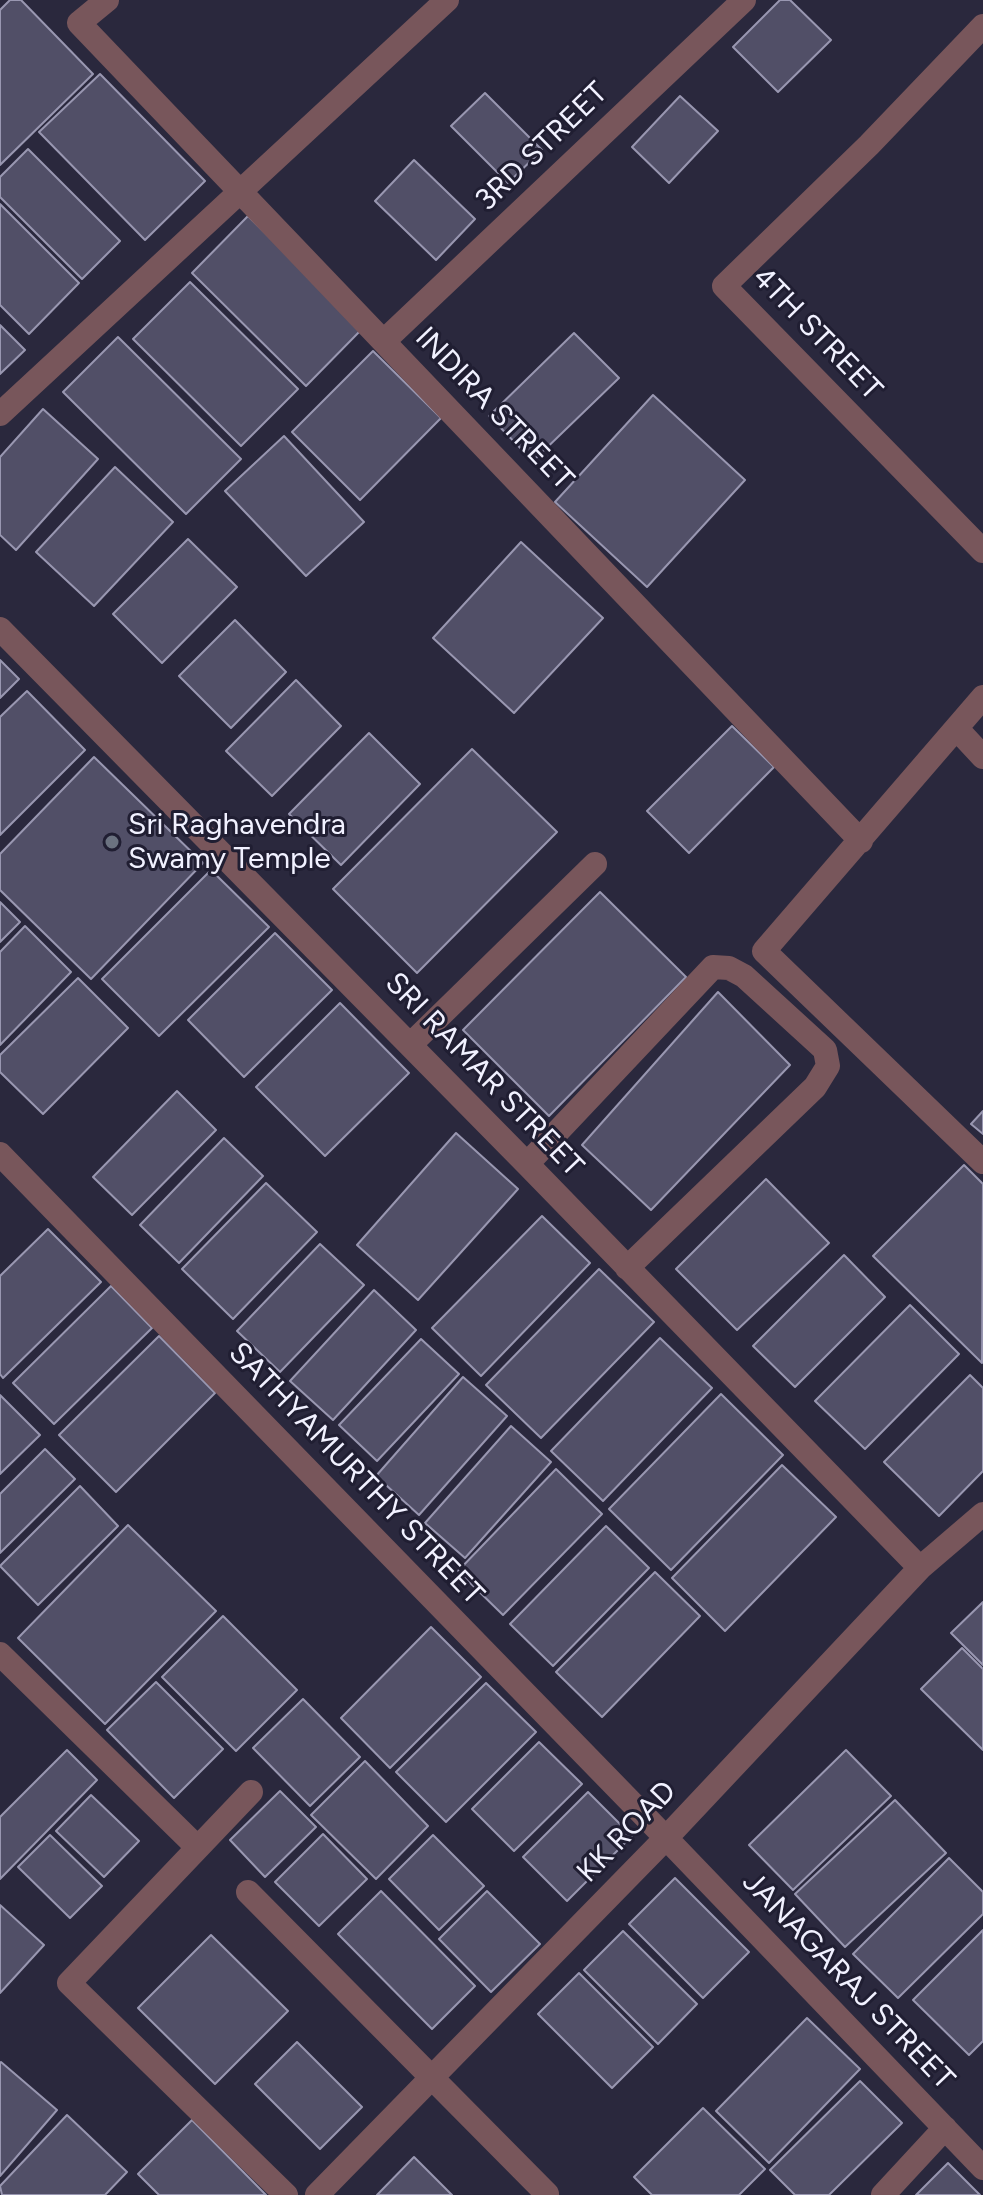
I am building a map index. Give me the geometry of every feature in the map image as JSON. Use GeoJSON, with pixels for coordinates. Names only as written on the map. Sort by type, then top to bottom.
{"type":"FeatureCollection","features":[{"type":"Feature","properties":{"kind":"street","name":"INDIRA STREET"},"geometry":{"type":"LineString","coordinates":[[107,0],[79,23],[861,841]]}},
{"type":"Feature","properties":{"kind":"street"},"geometry":{"type":"LineString","coordinates":[[0,414],[447,0]]}},
{"type":"Feature","properties":{"kind":"street","name":"3RD STREET"},"geometry":{"type":"LineString","coordinates":[[384,341],[744,0]]}},
{"type":"Feature","properties":{"kind":"street","name":"4TH STREET"},"geometry":{"type":"LineString","coordinates":[[983,26],[869,145],[724,286],[983,551]]}},
{"type":"Feature","properties":{"kind":"street","name":"SRI RAMAR STREET"},"geometry":{"type":"LineString","coordinates":[[0,629],[920,1568]]}},
{"type":"Feature","properties":{"kind":"street"},"geometry":{"type":"LineString","coordinates":[[983,697],[764,951],[983,1162]]}},
{"type":"Feature","properties":{"kind":"street"},"geometry":{"type":"LineString","coordinates":[[957,729],[983,757]]}},
{"type":"Feature","properties":{"kind":"street"},"geometry":{"type":"LineString","coordinates":[[410,1045],[595,864]]}},
{"type":"Feature","properties":{"kind":"street"},"geometry":{"type":"LineString","coordinates":[[527,1164],[713,967],[729,968],[744,976],[825,1050],[828,1066],[815,1087],[627,1268]]}},
{"type":"Feature","properties":{"kind":"street","name":"SATHYAMURTHY STREET"},"geometry":{"type":"LineString","coordinates":[[0,1154],[666,1838]]}},
{"type":"Feature","properties":{"kind":"street","name":"KK ROAD"},"geometry":{"type":"LineString","coordinates":[[317,2195],[666,1838],[920,1568],[983,1514]]}},
{"type":"Feature","properties":{"kind":"street"},"geometry":{"type":"LineString","coordinates":[[0,1654],[197,1847]]}},
{"type":"Feature","properties":{"kind":"street"},"geometry":{"type":"LineString","coordinates":[[251,1792],[69,1983],[286,2195]]}},
{"type":"Feature","properties":{"kind":"street","name":"JANAGARAJ STREET"},"geometry":{"type":"LineString","coordinates":[[666,1838],[983,2168]]}},
{"type":"Feature","properties":{"kind":"street"},"geometry":{"type":"LineString","coordinates":[[248,1892],[547,2194]]}},
{"type":"Feature","properties":{"kind":"street"},"geometry":{"type":"LineString","coordinates":[[883,2195],[945,2128]]}},
{"type":"Feature","properties":{"kind":"building"},"geometry":{"type":"Polygon","coordinates":[[[10,0],[21,0],[93,74],[0,165],[0,10],[10,0]]]}},
{"type":"Feature","properties":{"kind":"building"},"geometry":{"type":"Polygon","coordinates":[[[780,0],[790,0],[831,40],[778,92],[733,47],[780,0]]]}},
{"type":"Feature","properties":{"kind":"building"},"geometry":{"type":"Polygon","coordinates":[[[100,74],[205,181],[145,240],[39,132],[100,74]]]}},
{"type":"Feature","properties":{"kind":"building"},"geometry":{"type":"Polygon","coordinates":[[[485,93],[542,150],[508,183],[451,126],[485,93]]]}},
{"type":"Feature","properties":{"kind":"building"},"geometry":{"type":"Polygon","coordinates":[[[680,96],[718,131],[669,183],[632,147],[680,96]]]}},
{"type":"Feature","properties":{"kind":"building"},"geometry":{"type":"Polygon","coordinates":[[[28,149],[120,241],[82,279],[0,197],[0,177],[28,149]]]}},
{"type":"Feature","properties":{"kind":"building"},"geometry":{"type":"Polygon","coordinates":[[[414,160],[475,219],[436,260],[375,201],[414,160]]]}},
{"type":"Feature","properties":{"kind":"building"},"geometry":{"type":"Polygon","coordinates":[[[0,204],[79,283],[29,334],[0,305],[0,204]]]}},
{"type":"Feature","properties":{"kind":"building"},"geometry":{"type":"Polygon","coordinates":[[[248,216],[362,329],[306,386],[192,273],[248,216]]]}},
{"type":"Feature","properties":{"kind":"building"},"geometry":{"type":"Polygon","coordinates":[[[190,282],[298,389],[241,446],[133,339],[190,282]]]}},
{"type":"Feature","properties":{"kind":"building"},"geometry":{"type":"Polygon","coordinates":[[[0,325],[25,350],[0,374],[0,325]]]}},
{"type":"Feature","properties":{"kind":"building"},"geometry":{"type":"Polygon","coordinates":[[[574,333],[619,378],[533,461],[489,416],[574,333]]]}},
{"type":"Feature","properties":{"kind":"building"},"geometry":{"type":"Polygon","coordinates":[[[118,337],[241,459],[186,514],[63,392],[118,337]]]}},
{"type":"Feature","properties":{"kind":"building"},"geometry":{"type":"Polygon","coordinates":[[[373,351],[441,418],[360,500],[292,432],[373,351]]]}},
{"type":"Feature","properties":{"kind":"building"},"geometry":{"type":"Polygon","coordinates":[[[653,395],[745,480],[647,587],[555,502],[653,395]]]}},
{"type":"Feature","properties":{"kind":"building"},"geometry":{"type":"Polygon","coordinates":[[[43,409],[98,459],[16,550],[0,535],[0,457],[43,409]]]}},
{"type":"Feature","properties":{"kind":"building"},"geometry":{"type":"Polygon","coordinates":[[[284,436],[364,522],[306,576],[225,491],[284,436]]]}},
{"type":"Feature","properties":{"kind":"building"},"geometry":{"type":"Polygon","coordinates":[[[115,467],[173,522],[94,606],[36,552],[115,467]]]}},
{"type":"Feature","properties":{"kind":"building"},"geometry":{"type":"Polygon","coordinates":[[[188,539],[237,587],[162,663],[113,614],[188,539]]]}},
{"type":"Feature","properties":{"kind":"building"},"geometry":{"type":"Polygon","coordinates":[[[521,542],[603,618],[514,713],[433,638],[521,542]]]}},
{"type":"Feature","properties":{"kind":"building"},"geometry":{"type":"Polygon","coordinates":[[[235,620],[286,672],[231,728],[179,676],[235,620]]]}},
{"type":"Feature","properties":{"kind":"building"},"geometry":{"type":"Polygon","coordinates":[[[0,660],[19,679],[0,698],[0,660]]]}},
{"type":"Feature","properties":{"kind":"building"},"geometry":{"type":"Polygon","coordinates":[[[296,680],[341,726],[272,796],[226,751],[296,680]]]}},
{"type":"Feature","properties":{"kind":"building"},"geometry":{"type":"Polygon","coordinates":[[[27,691],[85,750],[0,835],[0,717],[27,691]]]}},
{"type":"Feature","properties":{"kind":"building"},"geometry":{"type":"Polygon","coordinates":[[[732,726],[774,767],[689,853],[647,811],[732,726]]]}},
{"type":"Feature","properties":{"kind":"building"},"geometry":{"type":"Polygon","coordinates":[[[369,733],[420,784],[341,865],[289,814],[369,733]]]}},
{"type":"Feature","properties":{"kind":"building"},"geometry":{"type":"Polygon","coordinates":[[[472,749],[557,832],[417,973],[333,889],[472,749]]]}},
{"type":"Feature","properties":{"kind":"building"},"geometry":{"type":"Polygon","coordinates":[[[94,757],[203,863],[91,979],[0,890],[0,854],[94,757]]]}},
{"type":"Feature","properties":{"kind":"building"},"geometry":{"type":"Polygon","coordinates":[[[211,870],[269,927],[159,1036],[102,979],[211,870]]]}},
{"type":"Feature","properties":{"kind":"building"},"geometry":{"type":"Polygon","coordinates":[[[600,892],[686,977],[549,1116],[463,1030],[600,892]]]}},
{"type":"Feature","properties":{"kind":"building"},"geometry":{"type":"Polygon","coordinates":[[[0,902],[20,922],[0,942],[0,902]]]}},
{"type":"Feature","properties":{"kind":"building"},"geometry":{"type":"Polygon","coordinates":[[[25,926],[71,972],[0,1045],[0,952],[25,926]]]}},
{"type":"Feature","properties":{"kind":"building"},"geometry":{"type":"Polygon","coordinates":[[[275,933],[332,990],[244,1077],[188,1020],[275,933]]]}},
{"type":"Feature","properties":{"kind":"building"},"geometry":{"type":"Polygon","coordinates":[[[78,978],[128,1028],[43,1114],[0,1072],[0,1055],[78,978]]]}},
{"type":"Feature","properties":{"kind":"building"},"geometry":{"type":"Polygon","coordinates":[[[718,992],[790,1065],[651,1210],[582,1145],[718,992]]]}},
{"type":"Feature","properties":{"kind":"building"},"geometry":{"type":"Polygon","coordinates":[[[340,1003],[409,1073],[325,1156],[256,1087],[340,1003]]]}},
{"type":"Feature","properties":{"kind":"building"},"geometry":{"type":"Polygon","coordinates":[[[177,1091],[216,1130],[132,1215],[93,1177],[177,1091]]]}},
{"type":"Feature","properties":{"kind":"building"},"geometry":{"type":"Polygon","coordinates":[[[983,1111],[983,1134],[971,1124],[983,1111]]]}},
{"type":"Feature","properties":{"kind":"building"},"geometry":{"type":"Polygon","coordinates":[[[456,1133],[518,1189],[418,1300],[357,1245],[456,1133]]]}},
{"type":"Feature","properties":{"kind":"building"},"geometry":{"type":"Polygon","coordinates":[[[224,1138],[263,1176],[179,1263],[140,1225],[224,1138]]]}},
{"type":"Feature","properties":{"kind":"building"},"geometry":{"type":"Polygon","coordinates":[[[964,1165],[983,1184],[982,1363],[873,1256],[964,1165]]]}},
{"type":"Feature","properties":{"kind":"building"},"geometry":{"type":"Polygon","coordinates":[[[766,1179],[829,1243],[737,1330],[676,1269],[766,1179]]]}},
{"type":"Feature","properties":{"kind":"building"},"geometry":{"type":"Polygon","coordinates":[[[266,1183],[317,1232],[233,1319],[182,1269],[266,1183]]]}},
{"type":"Feature","properties":{"kind":"building"},"geometry":{"type":"Polygon","coordinates":[[[542,1216],[590,1263],[481,1376],[432,1328],[542,1216]]]}},
{"type":"Feature","properties":{"kind":"building"},"geometry":{"type":"Polygon","coordinates":[[[48,1229],[101,1282],[3,1378],[0,1374],[0,1276],[48,1229]]]}},
{"type":"Feature","properties":{"kind":"building"},"geometry":{"type":"Polygon","coordinates":[[[320,1244],[364,1285],[280,1372],[237,1331],[320,1244]]]}},
{"type":"Feature","properties":{"kind":"building"},"geometry":{"type":"Polygon","coordinates":[[[844,1255],[885,1297],[795,1387],[753,1346],[844,1255]]]}},
{"type":"Feature","properties":{"kind":"building"},"geometry":{"type":"Polygon","coordinates":[[[599,1269],[654,1322],[541,1438],[486,1385],[599,1269]]]}},
{"type":"Feature","properties":{"kind":"building"},"geometry":{"type":"Polygon","coordinates":[[[111,1286],[152,1328],[54,1424],[13,1383],[111,1286]]]}},
{"type":"Feature","properties":{"kind":"building"},"geometry":{"type":"Polygon","coordinates":[[[374,1290],[416,1330],[333,1420],[290,1381],[374,1290]]]}},
{"type":"Feature","properties":{"kind":"building"},"geometry":{"type":"Polygon","coordinates":[[[910,1305],[959,1354],[865,1449],[815,1401],[910,1305]]]}},
{"type":"Feature","properties":{"kind":"building"},"geometry":{"type":"Polygon","coordinates":[[[159,1336],[215,1393],[116,1492],[59,1435],[159,1336]]]}},
{"type":"Feature","properties":{"kind":"building"},"geometry":{"type":"Polygon","coordinates":[[[660,1338],[712,1388],[603,1501],[551,1451],[660,1338]]]}},
{"type":"Feature","properties":{"kind":"building"},"geometry":{"type":"Polygon","coordinates":[[[421,1339],[459,1374],[377,1461],[339,1425],[421,1339]]]}},
{"type":"Feature","properties":{"kind":"building"},"geometry":{"type":"Polygon","coordinates":[[[970,1375],[983,1388],[983,1471],[939,1516],[884,1462],[970,1375]]]}},
{"type":"Feature","properties":{"kind":"building"},"geometry":{"type":"Polygon","coordinates":[[[463,1377],[507,1416],[419,1515],[376,1476],[463,1377]]]}},
{"type":"Feature","properties":{"kind":"building"},"geometry":{"type":"Polygon","coordinates":[[[721,1394],[783,1455],[671,1570],[609,1509],[721,1394]]]}},
{"type":"Feature","properties":{"kind":"building"},"geometry":{"type":"Polygon","coordinates":[[[0,1395],[40,1435],[0,1474],[0,1395]]]}},
{"type":"Feature","properties":{"kind":"building"},"geometry":{"type":"Polygon","coordinates":[[[511,1426],[551,1462],[465,1558],[425,1523],[511,1426]]]}},
{"type":"Feature","properties":{"kind":"building"},"geometry":{"type":"Polygon","coordinates":[[[45,1449],[75,1479],[0,1553],[0,1494],[45,1449]]]}},
{"type":"Feature","properties":{"kind":"building"},"geometry":{"type":"Polygon","coordinates":[[[782,1465],[836,1517],[725,1631],[672,1578],[782,1465]]]}},
{"type":"Feature","properties":{"kind":"building"},"geometry":{"type":"Polygon","coordinates":[[[556,1469],[602,1514],[503,1615],[458,1571],[556,1469]]]}},
{"type":"Feature","properties":{"kind":"building"},"geometry":{"type":"Polygon","coordinates":[[[80,1486],[118,1526],[38,1605],[0,1566],[80,1486]]]}},
{"type":"Feature","properties":{"kind":"building"},"geometry":{"type":"Polygon","coordinates":[[[128,1525],[216,1611],[105,1724],[18,1638],[128,1525]]]}},
{"type":"Feature","properties":{"kind":"building"},"geometry":{"type":"Polygon","coordinates":[[[606,1526],[649,1568],[553,1666],[510,1624],[606,1526]]]}},
{"type":"Feature","properties":{"kind":"building"},"geometry":{"type":"Polygon","coordinates":[[[655,1572],[700,1616],[602,1717],[556,1672],[655,1572]]]}},
{"type":"Feature","properties":{"kind":"building"},"geometry":{"type":"Polygon","coordinates":[[[983,1602],[983,1665],[951,1633],[983,1602]]]}},
{"type":"Feature","properties":{"kind":"building"},"geometry":{"type":"Polygon","coordinates":[[[223,1616],[297,1690],[236,1751],[162,1677],[223,1616]]]}},
{"type":"Feature","properties":{"kind":"building"},"geometry":{"type":"Polygon","coordinates":[[[431,1627],[481,1677],[390,1768],[341,1718],[431,1627]]]}},
{"type":"Feature","properties":{"kind":"building"},"geometry":{"type":"Polygon","coordinates":[[[962,1648],[983,1669],[983,1750],[921,1689],[962,1648]]]}},
{"type":"Feature","properties":{"kind":"building"},"geometry":{"type":"Polygon","coordinates":[[[156,1682],[223,1749],[174,1798],[107,1730],[156,1682]]]}},
{"type":"Feature","properties":{"kind":"building"},"geometry":{"type":"Polygon","coordinates":[[[486,1683],[536,1732],[446,1822],[396,1772],[486,1683]]]}},
{"type":"Feature","properties":{"kind":"building"},"geometry":{"type":"Polygon","coordinates":[[[303,1699],[360,1757],[310,1806],[253,1748],[303,1699]]]}},
{"type":"Feature","properties":{"kind":"building"},"geometry":{"type":"Polygon","coordinates":[[[539,1742],[582,1784],[514,1851],[472,1809],[539,1742]]]}},
{"type":"Feature","properties":{"kind":"building"},"geometry":{"type":"Polygon","coordinates":[[[67,1750],[97,1780],[0,1879],[0,1817],[67,1750]]]}},
{"type":"Feature","properties":{"kind":"building"},"geometry":{"type":"Polygon","coordinates":[[[846,1750],[891,1796],[793,1890],[749,1845],[846,1750]]]}},
{"type":"Feature","properties":{"kind":"building"},"geometry":{"type":"Polygon","coordinates":[[[365,1761],[428,1826],[376,1879],[311,1815],[365,1761]]]}},
{"type":"Feature","properties":{"kind":"building"},"geometry":{"type":"Polygon","coordinates":[[[280,1791],[316,1827],[265,1877],[230,1840],[280,1791]]]}},
{"type":"Feature","properties":{"kind":"building"},"geometry":{"type":"Polygon","coordinates":[[[588,1792],[632,1836],[567,1901],[523,1857],[588,1792]]]}},
{"type":"Feature","properties":{"kind":"building"},"geometry":{"type":"Polygon","coordinates":[[[91,1795],[139,1841],[104,1877],[56,1831],[91,1795]]]}},
{"type":"Feature","properties":{"kind":"building"},"geometry":{"type":"Polygon","coordinates":[[[895,1800],[946,1853],[845,1947],[795,1894],[895,1800]]]}},
{"type":"Feature","properties":{"kind":"building"},"geometry":{"type":"Polygon","coordinates":[[[323,1834],[367,1879],[319,1926],[275,1882],[323,1834]]]}},
{"type":"Feature","properties":{"kind":"building"},"geometry":{"type":"Polygon","coordinates":[[[50,1835],[102,1886],[70,1918],[18,1867],[50,1835]]]}},
{"type":"Feature","properties":{"kind":"building"},"geometry":{"type":"Polygon","coordinates":[[[433,1835],[484,1886],[439,1930],[389,1879],[433,1835]]]}},
{"type":"Feature","properties":{"kind":"building"},"geometry":{"type":"Polygon","coordinates":[[[949,1858],[983,1892],[983,1914],[898,1998],[853,1954],[949,1858]]]}},
{"type":"Feature","properties":{"kind":"building"},"geometry":{"type":"Polygon","coordinates":[[[675,1878],[749,1952],[703,1998],[629,1924],[675,1878]]]}},
{"type":"Feature","properties":{"kind":"building"},"geometry":{"type":"Polygon","coordinates":[[[381,1891],[475,1986],[432,2029],[338,1934],[381,1891]]]}},
{"type":"Feature","properties":{"kind":"building"},"geometry":{"type":"Polygon","coordinates":[[[487,1891],[540,1944],[491,1992],[439,1939],[487,1891]]]}},
{"type":"Feature","properties":{"kind":"building"},"geometry":{"type":"Polygon","coordinates":[[[0,1905],[44,1945],[0,1993],[0,1905]]]}},
{"type":"Feature","properties":{"kind":"building"},"geometry":{"type":"Polygon","coordinates":[[[983,1930],[983,2041],[969,2055],[913,2000],[983,1930]]]}},
{"type":"Feature","properties":{"kind":"building"},"geometry":{"type":"Polygon","coordinates":[[[623,1931],[697,2004],[658,2044],[584,1970],[623,1931]]]}},
{"type":"Feature","properties":{"kind":"building"},"geometry":{"type":"Polygon","coordinates":[[[211,1935],[288,2011],[215,2084],[138,2008],[211,1935]]]}},
{"type":"Feature","properties":{"kind":"building"},"geometry":{"type":"Polygon","coordinates":[[[579,1973],[653,2047],[612,2088],[538,2014],[579,1973]]]}},
{"type":"Feature","properties":{"kind":"building"},"geometry":{"type":"Polygon","coordinates":[[[807,2018],[860,2069],[769,2163],[716,2111],[807,2018]]]}},
{"type":"Feature","properties":{"kind":"building"},"geometry":{"type":"Polygon","coordinates":[[[297,2042],[362,2107],[320,2149],[255,2084],[297,2042]]]}},
{"type":"Feature","properties":{"kind":"building"},"geometry":{"type":"Polygon","coordinates":[[[0,2063],[57,2110],[0,2176],[0,2063]]]}},
{"type":"Feature","properties":{"kind":"building"},"geometry":{"type":"Polygon","coordinates":[[[860,2081],[902,2123],[829,2195],[795,2195],[770,2170],[860,2081]]]}},
{"type":"Feature","properties":{"kind":"building"},"geometry":{"type":"Polygon","coordinates":[[[703,2108],[765,2169],[739,2195],[652,2195],[634,2177],[703,2108]]]}},
{"type":"Feature","properties":{"kind":"building"},"geometry":{"type":"Polygon","coordinates":[[[67,2115],[127,2172],[105,2195],[2,2195],[0,2186],[67,2115]]]}},
{"type":"Feature","properties":{"kind":"building"},"geometry":{"type":"Polygon","coordinates":[[[192,2120],[266,2195],[159,2195],[138,2174],[192,2120]]]}},
{"type":"Feature","properties":{"kind":"building"},"geometry":{"type":"Polygon","coordinates":[[[414,2157],[452,2195],[377,2195],[414,2157]]]}},
{"type":"Feature","properties":{"kind":"building"},"geometry":{"type":"Polygon","coordinates":[[[948,2163],[980,2195],[916,2195],[948,2163]]]}},
{"type":"Feature","properties":{"kind":"place","name":"Sri Raghavendra Swamy Temple"},"geometry":{"type":"Point","coordinates":[112,842]}}]}
